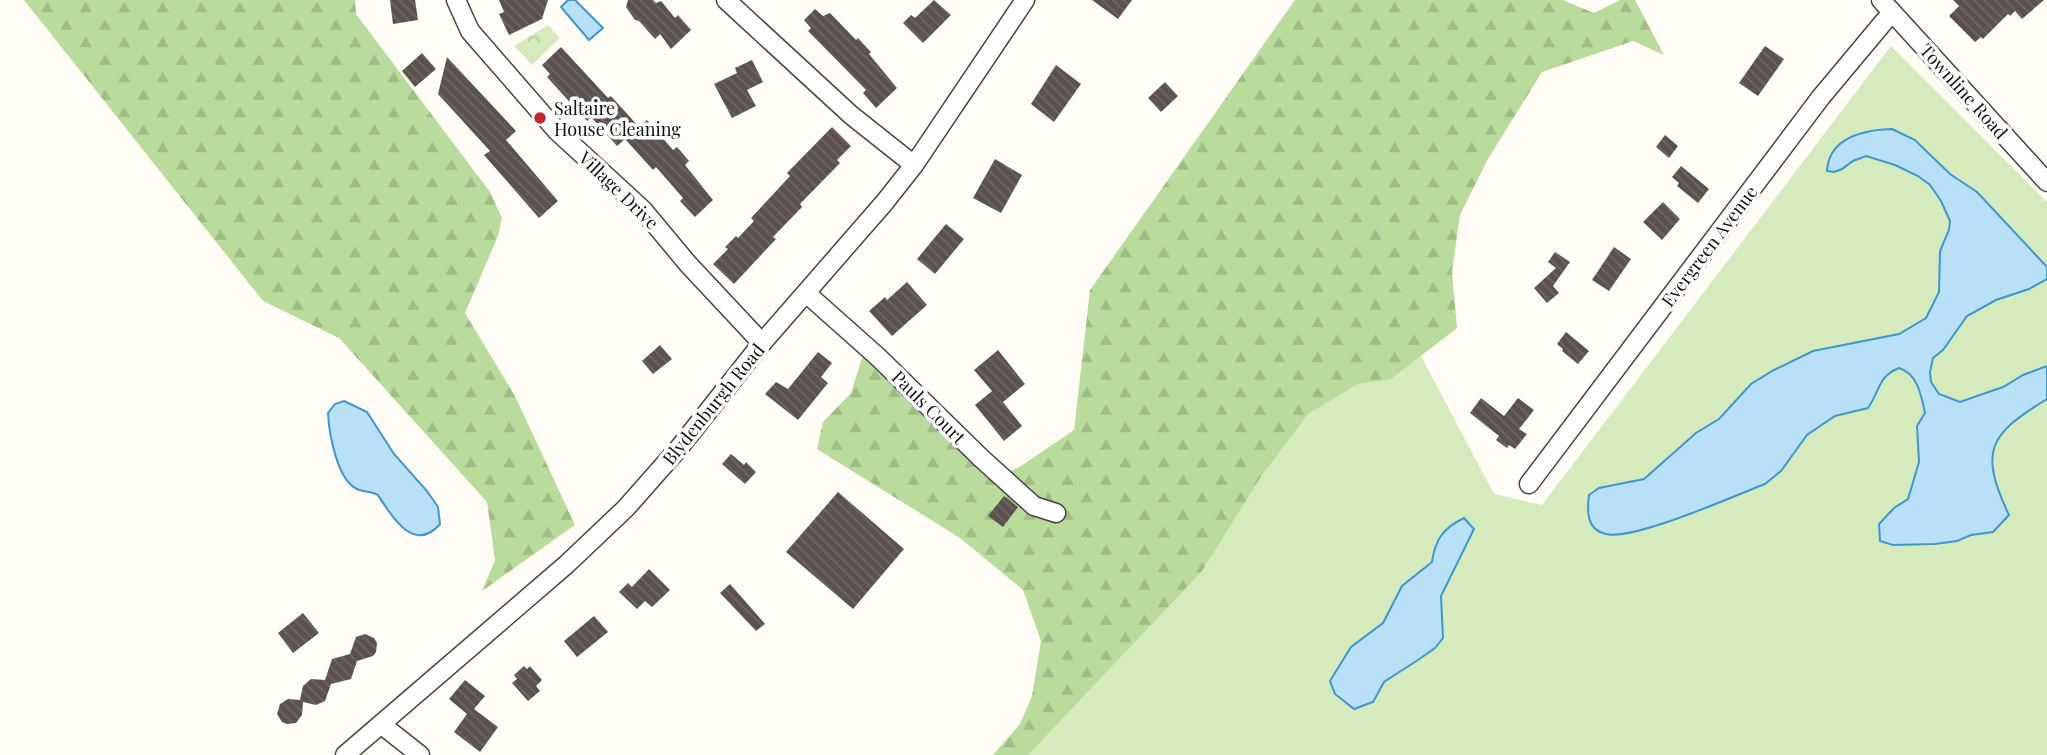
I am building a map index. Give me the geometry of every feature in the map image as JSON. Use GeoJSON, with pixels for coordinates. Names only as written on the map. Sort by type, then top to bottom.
{"type":"FeatureCollection","features":[{"type":"Feature","properties":{"kind":"street","name":"Village Drive"},"geometry":{"type":"LineString","coordinates":[[456,0],[470,31],[557,131],[643,210],[688,264],[762,343]]}},
{"type":"Feature","properties":{"kind":"street"},"geometry":{"type":"LineString","coordinates":[[726,0],[851,116],[914,165]]}},
{"type":"Feature","properties":{"kind":"street","name":"Blydenburgh Road"},"geometry":{"type":"LineString","coordinates":[[345,755],[567,564],[626,508],[914,165],[1025,0]]}},
{"type":"Feature","properties":{"kind":"street","name":"Townline Road"},"geometry":{"type":"LineString","coordinates":[[1887,6],[2047,182]]}},
{"type":"Feature","properties":{"kind":"street","name":"Evergreen Avenue"},"geometry":{"type":"LineString","coordinates":[[1529,484],[1887,6]]}},
{"type":"Feature","properties":{"kind":"street","name":"Pauls Court"},"geometry":{"type":"LineString","coordinates":[[806,293],[878,357],[1034,506],[1056,513]]}},
{"type":"Feature","properties":{"kind":"street"},"geometry":{"type":"LineString","coordinates":[[382,724],[420,755]]}},
{"type":"Feature","properties":{"kind":"green space"},"geometry":{"type":"Polygon","coordinates":[[[24,0],[355,0],[356,14],[490,192],[502,218],[498,236],[465,313],[515,396],[575,525],[482,591],[495,560],[487,502],[339,338],[263,301],[24,0]]]}},
{"type":"Feature","properties":{"kind":"green space"},"geometry":{"type":"Polygon","coordinates":[[[1295,0],[1563,0],[1594,13],[1620,0],[1635,0],[1664,55],[1633,41],[1542,72],[1488,159],[1460,215],[1452,272],[1457,328],[1391,379],[1358,384],[1308,414],[1262,475],[1202,571],[1028,755],[993,755],[1020,724],[1032,696],[1041,641],[1023,590],[960,538],[817,449],[823,422],[851,393],[864,352],[994,479],[1021,466],[1074,430],[1090,290],[1295,0]]]}},
{"type":"Feature","properties":{"kind":"green space"},"geometry":{"type":"Polygon","coordinates":[[[548,25],[560,38],[532,65],[514,46],[548,25]]]}},
{"type":"Feature","properties":{"kind":"green space"},"geometry":{"type":"Polygon","coordinates":[[[1891,46],[2047,202],[2047,755],[1014,755],[1363,332],[1421,356],[1494,494],[1542,505],[1891,46]]]}},
{"type":"Feature","properties":{"kind":"water"},"geometry":{"type":"Polygon","coordinates":[[[568,0],[575,0],[603,28],[589,40],[561,7],[568,0]]]}},
{"type":"Feature","properties":{"kind":"water"},"geometry":{"type":"Polygon","coordinates":[[[1892,129],[1915,140],[1950,174],[1977,192],[2047,267],[2047,279],[2029,289],[1996,300],[1967,316],[1943,350],[1933,358],[1930,372],[1931,382],[1939,394],[1960,402],[2003,387],[2023,375],[2047,366],[2047,399],[2012,423],[1995,446],[1992,460],[1994,475],[2009,515],[1993,532],[1971,535],[1957,541],[1893,545],[1880,541],[1879,524],[1894,508],[1908,499],[1919,462],[1917,426],[1925,413],[1915,380],[1899,368],[1883,380],[1868,408],[1835,416],[1807,435],[1781,471],[1765,484],[1638,531],[1619,534],[1599,532],[1589,519],[1589,495],[1599,488],[1644,479],[1696,433],[1719,419],[1751,384],[1813,351],[1899,334],[1926,318],[1939,292],[1940,251],[1949,230],[1950,221],[1941,201],[1930,185],[1918,176],[1866,156],[1842,169],[1827,171],[1829,159],[1841,143],[1870,131],[1892,129]]]}},
{"type":"Feature","properties":{"kind":"water"},"geometry":{"type":"Polygon","coordinates":[[[344,401],[367,412],[394,454],[438,507],[440,524],[430,532],[421,535],[405,529],[378,495],[357,489],[344,476],[332,443],[328,413],[335,404],[344,401]]]}},
{"type":"Feature","properties":{"kind":"water"},"geometry":{"type":"Polygon","coordinates":[[[1464,518],[1474,529],[1441,596],[1443,638],[1435,648],[1384,682],[1373,702],[1354,709],[1335,694],[1330,681],[1351,647],[1383,623],[1402,586],[1432,562],[1441,536],[1464,518]]]}},
{"type":"Feature","properties":{"kind":"building"},"geometry":{"type":"Polygon","coordinates":[[[390,0],[415,0],[418,20],[393,24],[390,0]]]}},
{"type":"Feature","properties":{"kind":"building"},"geometry":{"type":"Polygon","coordinates":[[[499,0],[548,0],[542,19],[509,35],[499,14],[504,12],[499,0]]]}},
{"type":"Feature","properties":{"kind":"building"},"geometry":{"type":"Polygon","coordinates":[[[628,0],[653,0],[656,3],[661,1],[675,18],[678,15],[691,30],[671,49],[660,34],[655,39],[635,20],[626,7],[628,0]]]}},
{"type":"Feature","properties":{"kind":"building"},"geometry":{"type":"Polygon","coordinates":[[[934,0],[951,15],[923,43],[903,23],[911,15],[915,18],[934,0]]]}},
{"type":"Feature","properties":{"kind":"building"},"geometry":{"type":"Polygon","coordinates":[[[1092,0],[1132,0],[1118,19],[1092,0]]]}},
{"type":"Feature","properties":{"kind":"building"},"geometry":{"type":"Polygon","coordinates":[[[1953,0],[2044,0],[2022,19],[2015,11],[2010,16],[2008,14],[1983,39],[1981,37],[1975,42],[1949,16],[1959,6],[1953,0]]]}},
{"type":"Feature","properties":{"kind":"building"},"geometry":{"type":"Polygon","coordinates":[[[815,9],[823,16],[830,13],[856,40],[858,38],[897,88],[876,108],[863,93],[866,90],[808,31],[811,28],[804,20],[815,9]]]}},
{"type":"Feature","properties":{"kind":"building"},"geometry":{"type":"Polygon","coordinates":[[[1765,46],[1784,59],[1758,96],[1739,83],[1765,46]]]}},
{"type":"Feature","properties":{"kind":"building"},"geometry":{"type":"Polygon","coordinates":[[[561,47],[639,127],[647,120],[673,150],[677,147],[689,161],[685,165],[713,200],[695,217],[680,201],[683,198],[656,167],[653,170],[625,139],[617,146],[591,117],[587,121],[547,77],[550,74],[542,65],[561,47]]]}},
{"type":"Feature","properties":{"kind":"building"},"geometry":{"type":"Polygon","coordinates":[[[422,53],[436,69],[415,87],[402,71],[422,53]]]}},
{"type":"Feature","properties":{"kind":"building"},"geometry":{"type":"Polygon","coordinates":[[[447,57],[516,131],[506,140],[558,201],[539,218],[484,155],[490,151],[438,94],[447,57]]]}},
{"type":"Feature","properties":{"kind":"building"},"geometry":{"type":"Polygon","coordinates":[[[752,60],[763,82],[747,90],[756,106],[732,118],[714,84],[737,73],[735,68],[752,60]]]}},
{"type":"Feature","properties":{"kind":"building"},"geometry":{"type":"Polygon","coordinates":[[[1056,65],[1081,84],[1054,122],[1031,104],[1056,65]]]}},
{"type":"Feature","properties":{"kind":"building"},"geometry":{"type":"Polygon","coordinates":[[[1165,82],[1178,96],[1161,112],[1148,98],[1165,82]]]}},
{"type":"Feature","properties":{"kind":"building"},"geometry":{"type":"Polygon","coordinates":[[[832,127],[851,146],[837,160],[840,163],[800,204],[802,207],[773,237],[776,239],[734,284],[713,264],[728,249],[725,247],[754,221],[751,218],[790,176],[787,173],[832,127]]]}},
{"type":"Feature","properties":{"kind":"building"},"geometry":{"type":"Polygon","coordinates":[[[1665,135],[1678,146],[1669,158],[1656,147],[1665,135]]]}},
{"type":"Feature","properties":{"kind":"building"},"geometry":{"type":"Polygon","coordinates":[[[995,159],[1022,175],[1001,213],[973,198],[995,159]]]}},
{"type":"Feature","properties":{"kind":"building"},"geometry":{"type":"Polygon","coordinates":[[[1681,166],[1709,189],[1698,203],[1677,186],[1679,183],[1672,177],[1681,166]]]}},
{"type":"Feature","properties":{"kind":"building"},"geometry":{"type":"Polygon","coordinates":[[[1663,202],[1680,219],[1662,240],[1643,222],[1663,202]]]}},
{"type":"Feature","properties":{"kind":"building"},"geometry":{"type":"Polygon","coordinates":[[[946,224],[964,239],[935,274],[917,259],[946,224]]]}},
{"type":"Feature","properties":{"kind":"building"},"geometry":{"type":"Polygon","coordinates":[[[1614,247],[1631,259],[1609,291],[1592,280],[1614,247]]]}},
{"type":"Feature","properties":{"kind":"building"},"geometry":{"type":"Polygon","coordinates":[[[1555,252],[1570,262],[1553,286],[1559,293],[1547,303],[1534,288],[1556,268],[1548,262],[1555,252]]]}},
{"type":"Feature","properties":{"kind":"building"},"geometry":{"type":"Polygon","coordinates":[[[907,282],[927,305],[892,336],[869,311],[885,297],[887,300],[907,282]]]}},
{"type":"Feature","properties":{"kind":"building"},"geometry":{"type":"Polygon","coordinates":[[[1566,332],[1589,351],[1578,364],[1557,344],[1566,332]]]}},
{"type":"Feature","properties":{"kind":"building"},"geometry":{"type":"Polygon","coordinates":[[[660,345],[672,359],[653,374],[642,361],[660,345]]]}},
{"type":"Feature","properties":{"kind":"building"},"geometry":{"type":"Polygon","coordinates":[[[998,350],[1025,384],[1003,402],[1022,426],[1004,441],[975,405],[992,391],[974,370],[998,350]]]}},
{"type":"Feature","properties":{"kind":"building"},"geometry":{"type":"Polygon","coordinates":[[[818,352],[832,363],[821,377],[828,383],[798,420],[765,394],[776,382],[788,389],[818,352]]]}},
{"type":"Feature","properties":{"kind":"building"},"geometry":{"type":"Polygon","coordinates":[[[1481,398],[1504,416],[1518,398],[1534,410],[1519,429],[1527,434],[1515,449],[1509,445],[1507,448],[1496,440],[1499,436],[1470,413],[1481,398]]]}},
{"type":"Feature","properties":{"kind":"building"},"geometry":{"type":"Polygon","coordinates":[[[731,454],[744,465],[746,462],[756,472],[745,484],[722,464],[731,454]]]}},
{"type":"Feature","properties":{"kind":"building"},"geometry":{"type":"Polygon","coordinates":[[[838,492],[904,549],[853,609],[786,552],[838,492]]]}},
{"type":"Feature","properties":{"kind":"building"},"geometry":{"type":"Polygon","coordinates":[[[1004,496],[1018,507],[1003,527],[988,516],[1004,496]]]}},
{"type":"Feature","properties":{"kind":"building"},"geometry":{"type":"Polygon","coordinates":[[[649,569],[670,590],[652,607],[645,601],[637,609],[619,592],[628,583],[632,587],[649,569]]]}},
{"type":"Feature","properties":{"kind":"building"},"geometry":{"type":"Polygon","coordinates":[[[730,584],[765,624],[756,631],[720,593],[730,584]]]}},
{"type":"Feature","properties":{"kind":"building"},"geometry":{"type":"Polygon","coordinates":[[[303,613],[319,633],[293,653],[278,633],[303,613]]]}},
{"type":"Feature","properties":{"kind":"building"},"geometry":{"type":"Polygon","coordinates":[[[594,616],[608,632],[577,657],[564,641],[594,616]]]}},
{"type":"Feature","properties":{"kind":"building"},"geometry":{"type":"Polygon","coordinates":[[[365,634],[374,638],[377,643],[373,656],[357,661],[351,679],[331,684],[325,701],[316,705],[303,702],[302,715],[296,723],[282,722],[277,714],[280,704],[288,699],[300,700],[303,686],[311,679],[325,680],[332,659],[350,654],[356,637],[365,634]]]}},
{"type":"Feature","properties":{"kind":"building"},"geometry":{"type":"Polygon","coordinates":[[[524,666],[527,669],[530,666],[542,680],[536,686],[540,691],[528,701],[512,683],[517,679],[514,675],[524,666]]]}},
{"type":"Feature","properties":{"kind":"building"},"geometry":{"type":"Polygon","coordinates":[[[465,680],[485,696],[474,709],[498,727],[480,752],[454,732],[467,714],[449,699],[465,680]]]}},
{"type":"Feature","properties":{"kind":"place","name":"Saltaire House Cleaning"},"geometry":{"type":"Point","coordinates":[540,118]}}]}
